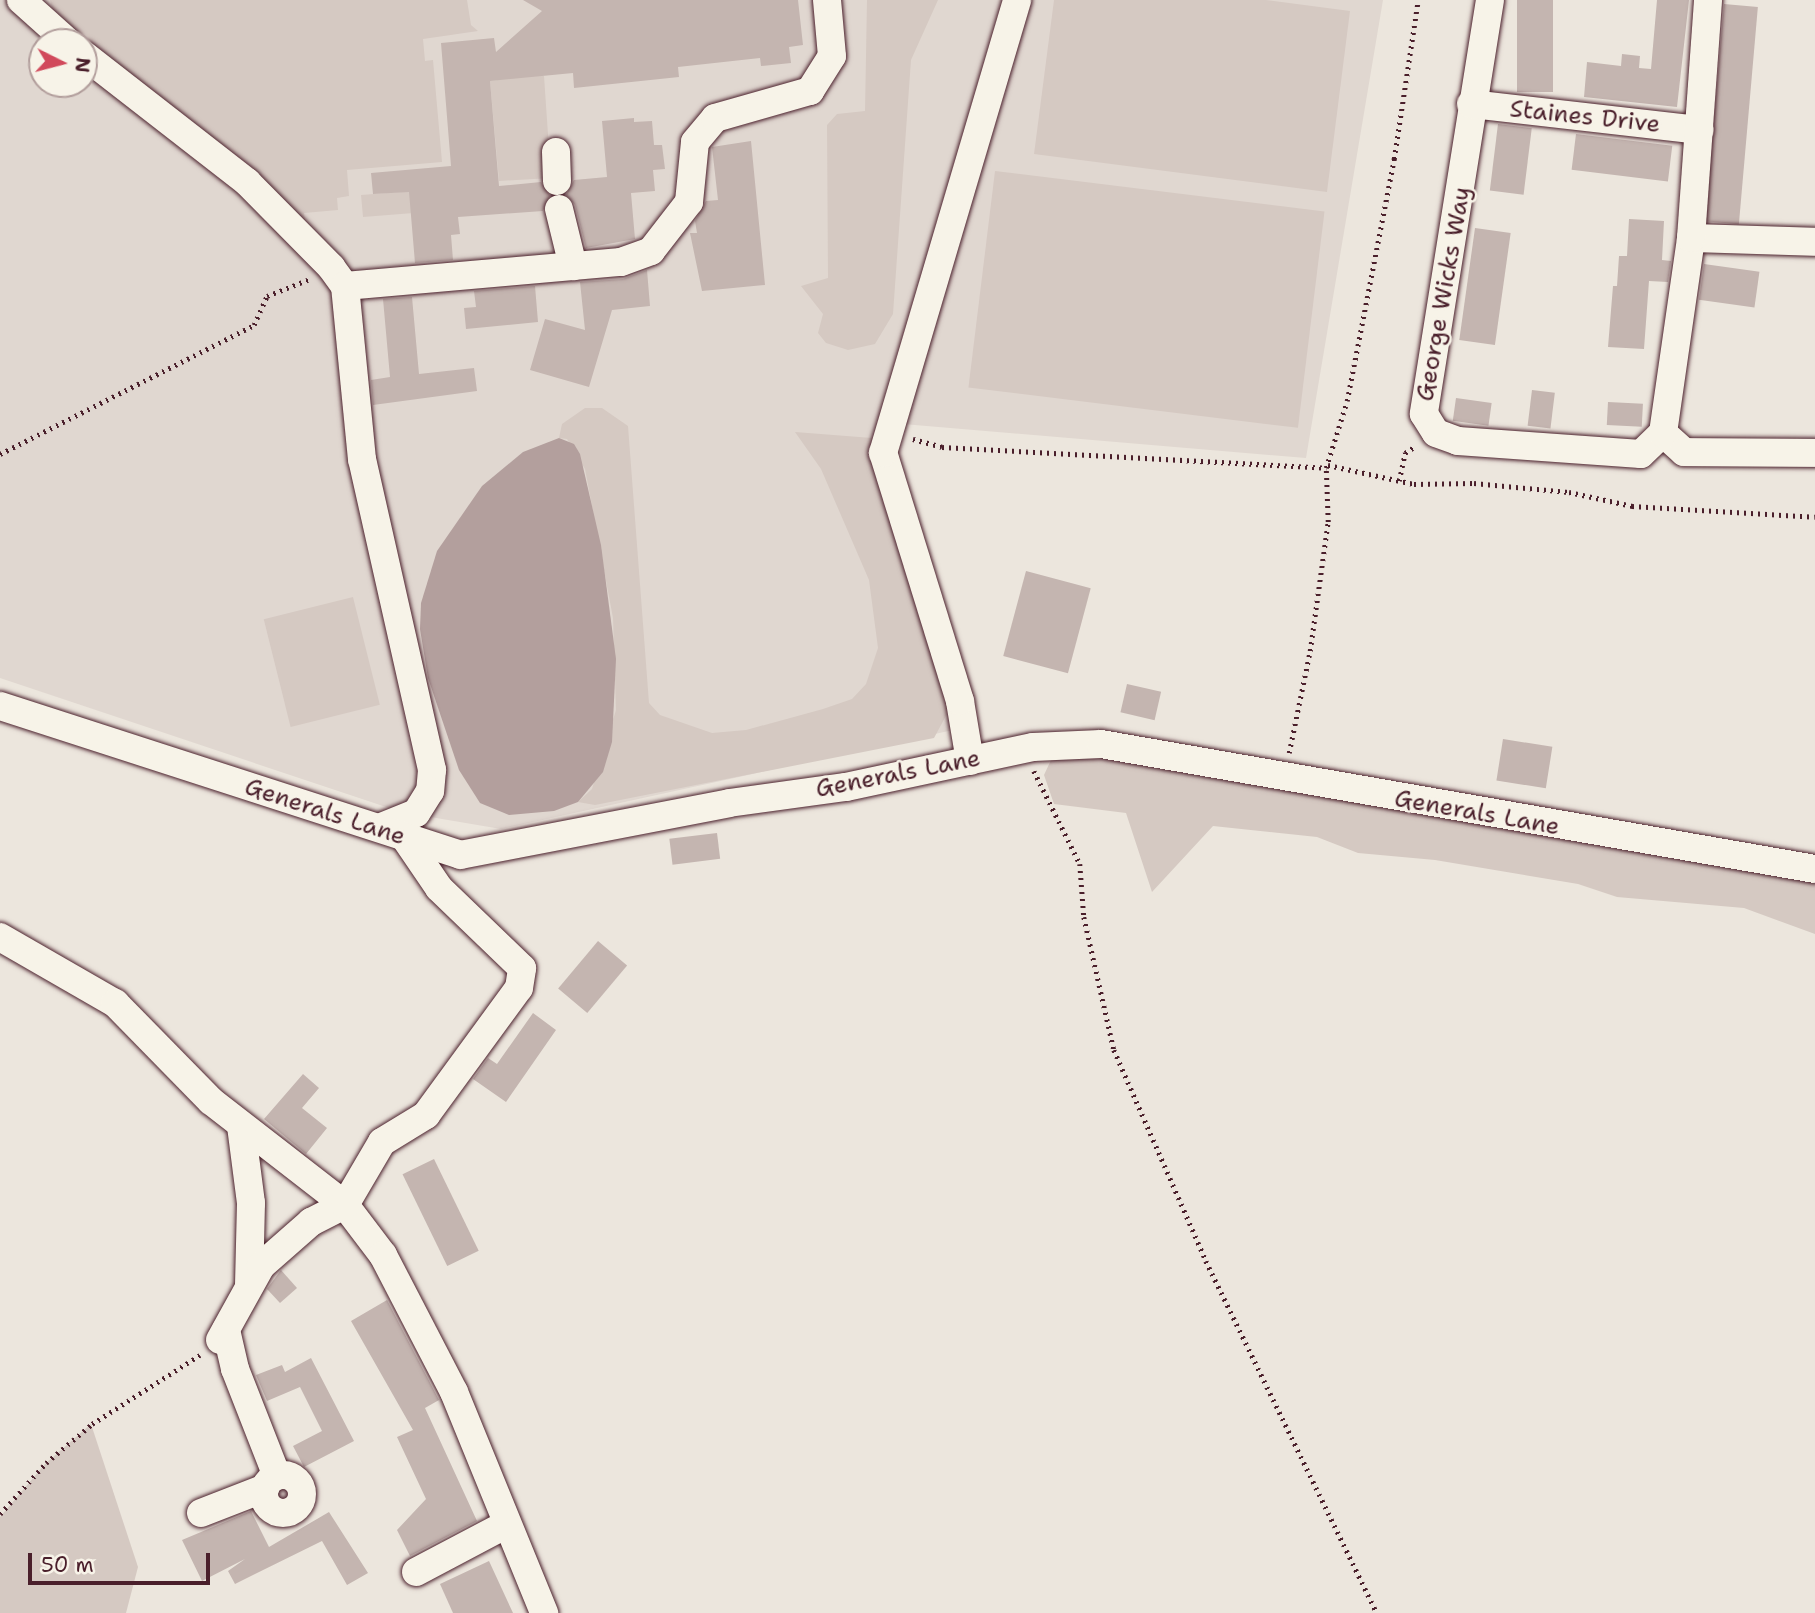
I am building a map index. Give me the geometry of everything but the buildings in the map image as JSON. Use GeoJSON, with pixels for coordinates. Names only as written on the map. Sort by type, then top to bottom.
{"type":"FeatureCollection","features":[{"type":"Feature","properties":{"kind":"street"},"geometry":{"type":"LineString","coordinates":[[21,0],[52,28]]}},
{"type":"Feature","properties":{"kind":"street"},"geometry":{"type":"LineString","coordinates":[[333,281],[621,262],[651,251],[673,228],[689,202],[695,142],[715,118],[810,91],[832,55],[827,0]]}},
{"type":"Feature","properties":{"kind":"street"},"geometry":{"type":"LineString","coordinates":[[970,761],[960,701],[883,453],[886,432],[1017,0]]}},
{"type":"Feature","properties":{"kind":"street","name":"George Wicks Way"},"geometry":{"type":"LineString","coordinates":[[1490,0],[1471,104],[1466,169],[1423,414],[1436,433],[1458,441],[1641,454],[1663,433]]}},
{"type":"Feature","properties":{"kind":"street"},"geometry":{"type":"LineString","coordinates":[[1708,0],[1691,238],[1663,433],[1684,452],[1815,453]]}},
{"type":"Feature","properties":{"kind":"street"},"geometry":{"type":"LineString","coordinates":[[98,66],[247,183],[331,267],[362,459],[432,770],[430,791],[415,813],[392,831],[439,888],[522,968],[519,988],[426,1115],[382,1142],[345,1205],[287,1240],[249,1284],[223,1335],[271,1482],[201,1513]]}},
{"type":"Feature","properties":{"kind":"street","name":"Staines Drive"},"geometry":{"type":"LineString","coordinates":[[1471,104],[1700,130]]}},
{"type":"Feature","properties":{"kind":"street"},"geometry":{"type":"LineString","coordinates":[[556,152],[557,181]]}},
{"type":"Feature","properties":{"kind":"street"},"geometry":{"type":"LineString","coordinates":[[559,209],[573,266]]}},
{"type":"Feature","properties":{"kind":"street"},"geometry":{"type":"LineString","coordinates":[[1691,238],[1815,242]]}},
{"type":"Feature","properties":{"kind":"street","name":"Generals Lane"},"geometry":{"type":"LineString","coordinates":[[0,706],[58,728],[392,831],[426,848],[460,855],[1028,748],[1101,744],[1283,779],[1815,869]]}},
{"type":"Feature","properties":{"kind":"street"},"geometry":{"type":"LineString","coordinates":[[0,937],[115,1003],[241,1126],[345,1205],[383,1255],[447,1380],[544,1613]]}},
{"type":"Feature","properties":{"kind":"street"},"geometry":{"type":"LineString","coordinates":[[241,1126],[251,1203],[249,1284]]}},
{"type":"Feature","properties":{"kind":"street"},"geometry":{"type":"LineString","coordinates":[[251,1203],[287,1240]]}},
{"type":"Feature","properties":{"kind":"street"},"geometry":{"type":"LineString","coordinates":[[416,1572],[508,1524]]}},
{"type":"Feature","properties":{"kind":"path"},"geometry":{"type":"LineString","coordinates":[[1283,779],[1310,651],[1328,522],[1327,467],[1347,401],[1371,280],[1418,0]]}},
{"type":"Feature","properties":{"kind":"path"},"geometry":{"type":"LineString","coordinates":[[0,454],[254,325],[267,296],[333,281]]}},
{"type":"Feature","properties":{"kind":"path"},"geometry":{"type":"LineString","coordinates":[[886,432],[942,447],[1327,467],[1399,481],[1474,483],[1569,492],[1632,506],[1815,517]]}},
{"type":"Feature","properties":{"kind":"path"},"geometry":{"type":"LineString","coordinates":[[1399,481],[1405,453],[1436,433]]}},
{"type":"Feature","properties":{"kind":"path"},"geometry":{"type":"LineString","coordinates":[[1028,748],[1080,864],[1084,917],[1114,1050],[1206,1261],[1377,1613]]}},
{"type":"Feature","properties":{"kind":"path"},"geometry":{"type":"LineString","coordinates":[[0,1514],[46,1463],[92,1424],[223,1335]]}},
{"type":"Feature","properties":{"kind":"shaded area"},"geometry":{"type":"Polygon","coordinates":[[[0,0],[1383,0],[1306,458],[903,424],[878,470],[953,730],[501,829],[401,812],[0,678],[0,0]]]}},
{"type":"Feature","properties":{"kind":"shaded area"},"geometry":{"type":"Polygon","coordinates":[[[50,0],[467,0],[471,25],[478,31],[423,39],[425,61],[433,60],[442,162],[347,170],[349,196],[337,198],[338,210],[304,213],[305,221],[98,56],[98,28],[67,28],[53,12],[50,0]]]}},
{"type":"Feature","properties":{"kind":"shaded area"},"geometry":{"type":"Polygon","coordinates":[[[867,0],[938,0],[911,60],[893,314],[875,344],[848,350],[826,343],[818,333],[823,314],[801,286],[828,278],[827,125],[837,114],[865,111],[867,0]]]}},
{"type":"Feature","properties":{"kind":"shaded area"},"geometry":{"type":"Polygon","coordinates":[[[1054,0],[1266,0],[1350,11],[1327,192],[1034,154],[1054,0]]]}},
{"type":"Feature","properties":{"kind":"shaded area"},"geometry":{"type":"Polygon","coordinates":[[[497,73],[544,76],[551,178],[499,181],[490,81],[498,80],[497,73]]]}},
{"type":"Feature","properties":{"kind":"shaded area"},"geometry":{"type":"Polygon","coordinates":[[[995,171],[1325,211],[1298,428],[968,387],[995,171]]]}},
{"type":"Feature","properties":{"kind":"shaded area"},"geometry":{"type":"Polygon","coordinates":[[[439,189],[426,212],[363,217],[361,195],[439,189]]]}},
{"type":"Feature","properties":{"kind":"shaded area"},"geometry":{"type":"Polygon","coordinates":[[[585,408],[602,408],[628,426],[649,703],[660,715],[712,733],[746,730],[823,709],[852,699],[866,684],[878,648],[869,580],[821,469],[795,432],[872,438],[870,454],[933,639],[948,712],[934,738],[595,805],[578,802],[592,789],[616,710],[613,618],[585,469],[567,439],[559,438],[562,424],[585,408]]]}},
{"type":"Feature","properties":{"kind":"shaded area"},"geometry":{"type":"Polygon","coordinates":[[[559,438],[574,444],[580,454],[601,545],[616,659],[612,742],[603,772],[578,802],[554,811],[509,815],[480,803],[459,770],[428,678],[420,629],[421,603],[437,551],[482,486],[523,452],[559,438]]]}},
{"type":"Feature","properties":{"kind":"shaded area"},"geometry":{"type":"Polygon","coordinates":[[[353,597],[380,705],[291,727],[264,619],[353,597]]]}},
{"type":"Feature","properties":{"kind":"shaded area"},"geometry":{"type":"Polygon","coordinates":[[[1089,753],[1413,813],[1788,872],[1815,884],[1815,934],[1744,908],[1617,897],[1578,884],[1435,860],[1358,853],[1317,837],[1213,826],[1152,892],[1126,813],[1054,804],[1044,775],[1051,760],[1089,753]]]}},
{"type":"Feature","properties":{"kind":"shaded area"},"geometry":{"type":"Polygon","coordinates":[[[91,1424],[138,1567],[126,1613],[0,1613],[0,1517],[45,1464],[91,1424]]]}}]}
